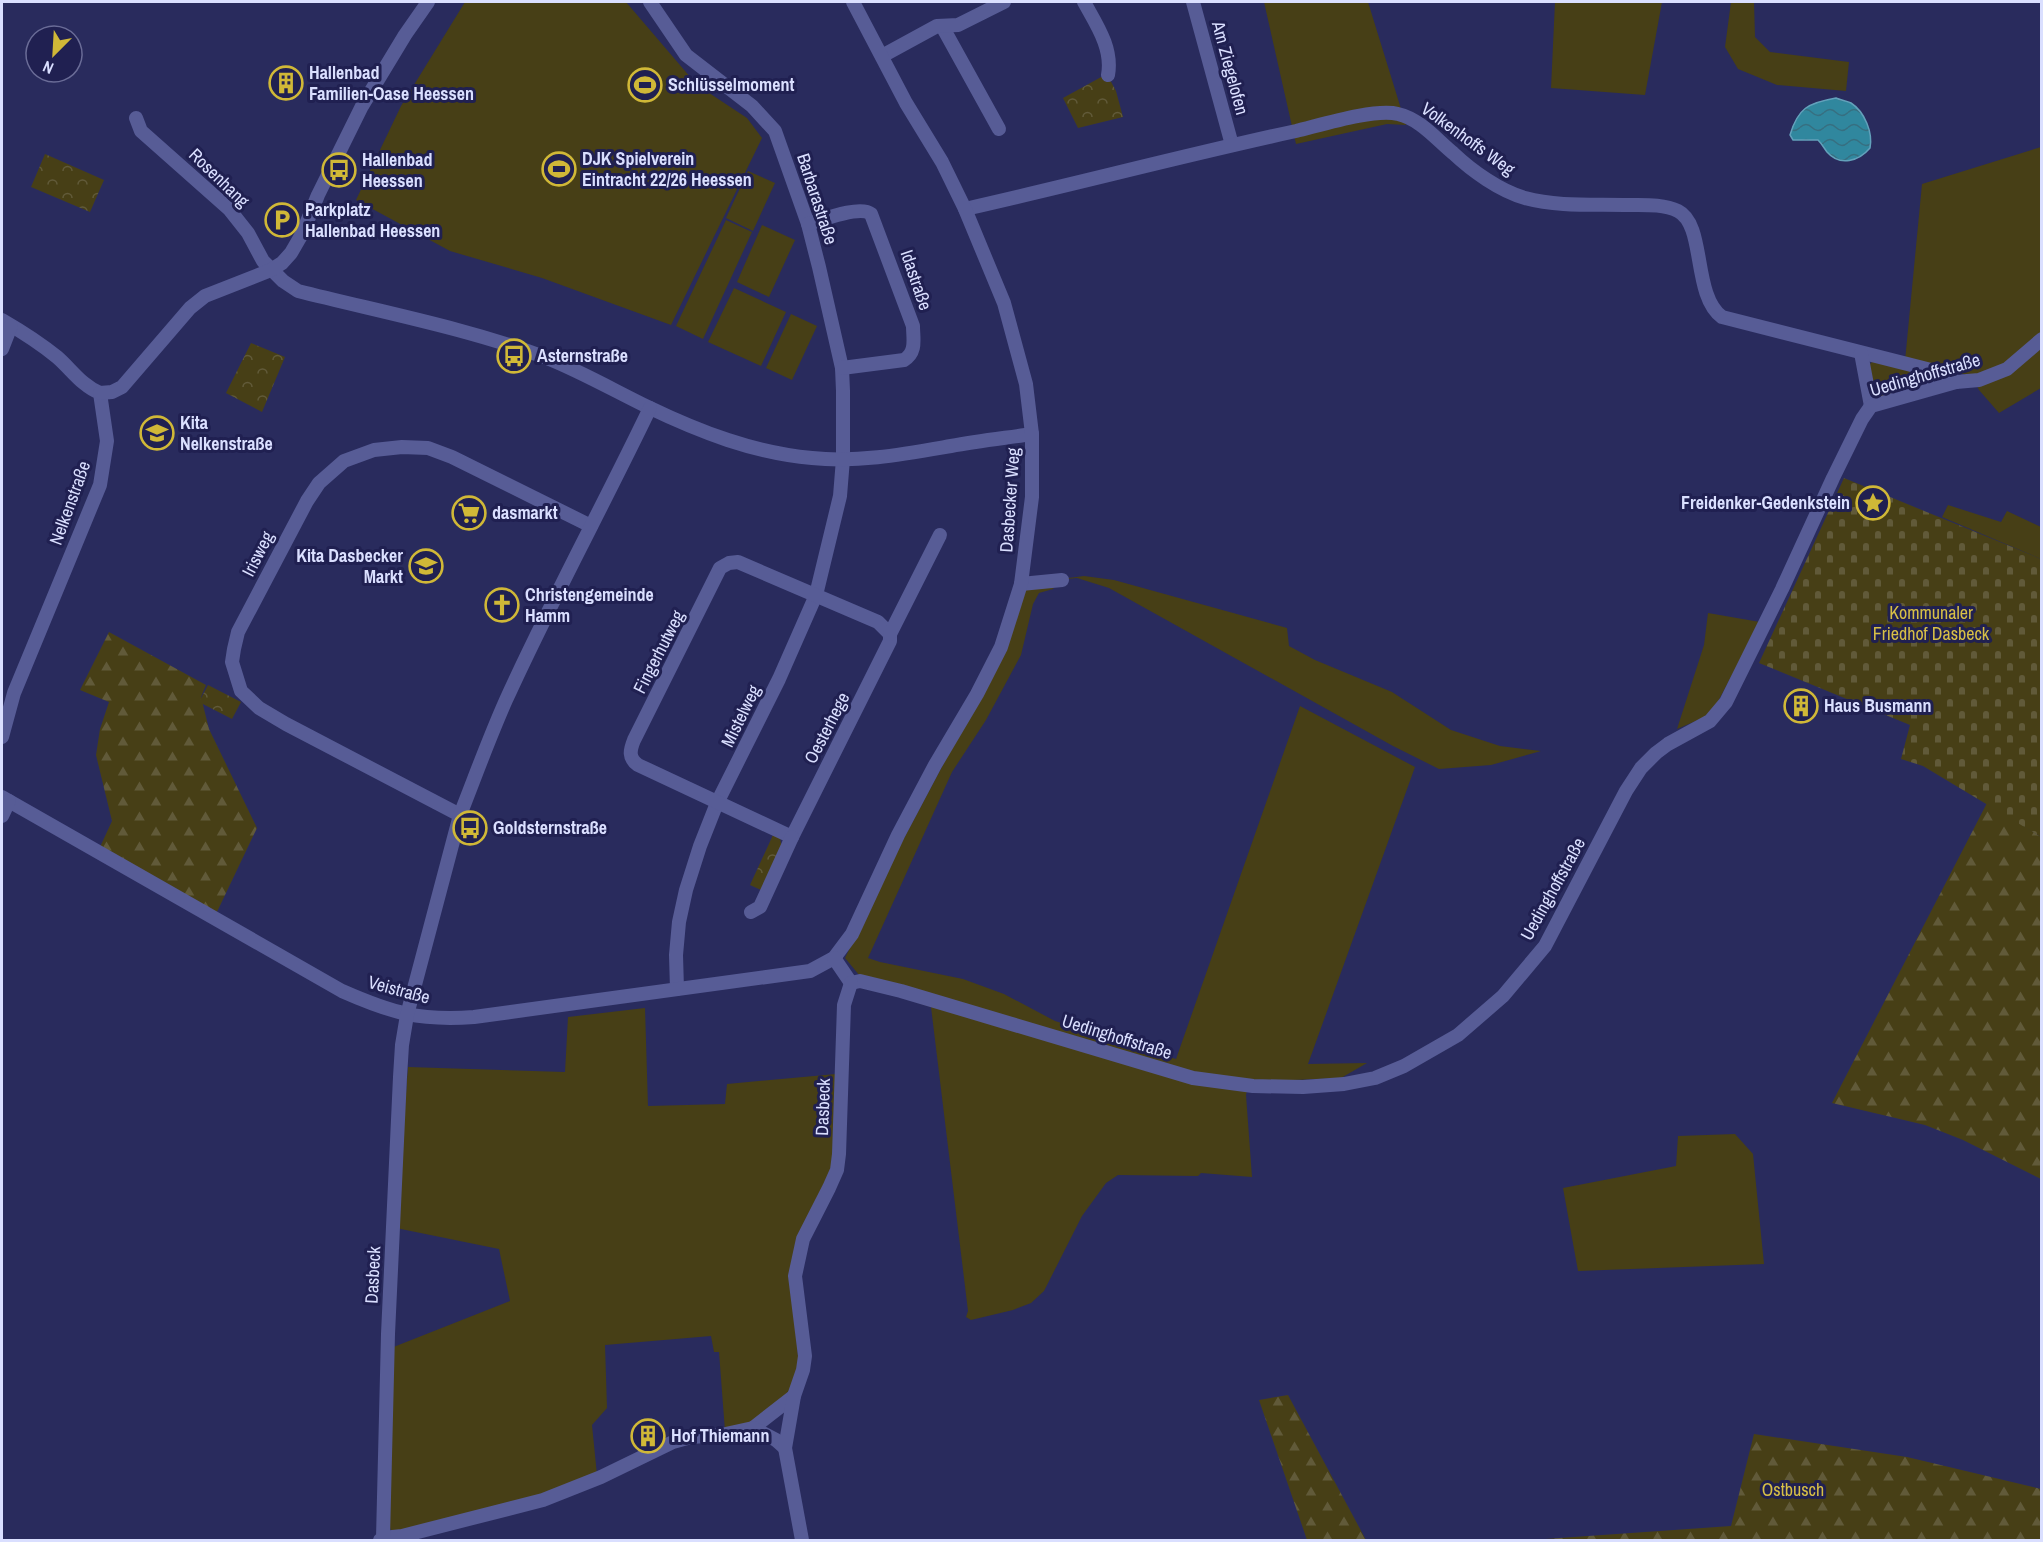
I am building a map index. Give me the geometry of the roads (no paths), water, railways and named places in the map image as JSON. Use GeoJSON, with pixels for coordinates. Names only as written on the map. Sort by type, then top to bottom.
{"type":"FeatureCollection","features":[{"type":"Feature","properties":{"kind":"street"},"geometry":{"type":"LineString","coordinates":[[2,349],[6,323],[55,355],[92,390],[100,393],[112,392],[122,387],[190,308],[205,296],[271,270],[282,263],[302,234],[351,126],[381,72],[428,2]]}},
{"type":"Feature","properties":{"kind":"street","name":"Barbarastraße"},"geometry":{"type":"LineString","coordinates":[[651,2],[686,55],[752,106],[775,131],[808,224],[842,368],[843,459]]}},
{"type":"Feature","properties":{"kind":"street","name":"Dasbecker Weg"},"geometry":{"type":"LineString","coordinates":[[834,958],[852,934],[898,836],[1001,647],[1021,584],[1032,497],[1032,434],[1026,384],[1004,303],[965,208],[942,162],[906,103],[853,2]]}},
{"type":"Feature","properties":{"kind":"street"},"geometry":{"type":"LineString","coordinates":[[882,56],[938,26],[958,25],[1004,2]]}},
{"type":"Feature","properties":{"kind":"street"},"geometry":{"type":"LineString","coordinates":[[1084,2],[1103,38],[1110,60],[1108,75]]}},
{"type":"Feature","properties":{"kind":"street","name":"Am Ziegelofen"},"geometry":{"type":"LineString","coordinates":[[1194,2],[1232,145]]}},
{"type":"Feature","properties":{"kind":"street"},"geometry":{"type":"LineString","coordinates":[[942,26],[999,129]]}},
{"type":"Feature","properties":{"kind":"street","name":"Volkenhoffs Weg"},"geometry":{"type":"LineString","coordinates":[[965,208],[1363,116],[1388,113],[1403,115],[1415,120],[1478,172],[1503,189],[1523,198],[1545,202],[1657,206],[1680,212],[1688,222],[1695,242],[1706,298],[1713,311],[1722,317],[1861,353]]}},
{"type":"Feature","properties":{"kind":"street","name":"Rosenhang"},"geometry":{"type":"LineString","coordinates":[[136,118],[141,131],[234,215],[271,270]]}},
{"type":"Feature","properties":{"kind":"street","name":"Idastraße"},"geometry":{"type":"LineString","coordinates":[[808,224],[856,211],[867,211],[871,214],[913,326],[914,346],[909,357],[904,360],[842,368]]}},
{"type":"Feature","properties":{"kind":"street"},"geometry":{"type":"LineString","coordinates":[[271,270],[298,291],[459,330],[548,358],[650,408],[752,449],[814,459],[843,459],[902,455],[1032,434]]}},
{"type":"Feature","properties":{"kind":"street","name":"Uedinghoffstraße"},"geometry":{"type":"LineString","coordinates":[[851,983],[860,981],[901,991],[1193,1078],[1253,1086],[1303,1087],[1344,1084],[1375,1078],[1404,1066],[1458,1035],[1503,996],[1545,946],[1626,792],[1641,768],[1668,744],[1710,721],[1726,702],[1782,589],[1837,468],[1871,406],[1956,382],[1979,380],[2007,369],[2042,339]]}},
{"type":"Feature","properties":{"kind":"street"},"geometry":{"type":"LineString","coordinates":[[1871,406],[1861,353],[1935,371],[1956,382]]}},
{"type":"Feature","properties":{"kind":"street","name":"Nelkenstraße"},"geometry":{"type":"LineString","coordinates":[[2,737],[14,693],[100,485],[107,441],[100,393]]}},
{"type":"Feature","properties":{"kind":"street"},"geometry":{"type":"LineString","coordinates":[[407,1015],[460,815],[505,703],[650,408]]}},
{"type":"Feature","properties":{"kind":"street","name":"Irisweg"},"geometry":{"type":"LineString","coordinates":[[460,815],[286,724],[249,701],[241,691],[232,662],[238,632],[299,516],[319,483],[344,461],[374,450],[402,447],[428,448],[452,457],[591,526]]}},
{"type":"Feature","properties":{"kind":"street","name":"Mistelweg"},"geometry":{"type":"LineString","coordinates":[[677,988],[676,955],[681,909],[695,858],[717,803],[779,679],[816,595],[836,519],[843,459]]}},
{"type":"Feature","properties":{"kind":"street","name":"Oesterhege"},"geometry":{"type":"LineString","coordinates":[[751,912],[760,907],[792,837],[890,641],[890,634],[940,535]]}},
{"type":"Feature","properties":{"kind":"street","name":"Fingerhutweg"},"geometry":{"type":"LineString","coordinates":[[717,803],[633,761],[630,750],[634,740],[720,568],[729,563],[738,562],[816,595]]}},
{"type":"Feature","properties":{"kind":"street"},"geometry":{"type":"LineString","coordinates":[[1021,584],[1062,580]]}},
{"type":"Feature","properties":{"kind":"street"},"geometry":{"type":"LineString","coordinates":[[816,595],[878,622],[890,634]]}},
{"type":"Feature","properties":{"kind":"street"},"geometry":{"type":"LineString","coordinates":[[2,816],[5,799]]}},
{"type":"Feature","properties":{"kind":"street","name":"Veistraße"},"geometry":{"type":"LineString","coordinates":[[5,799],[342,991],[376,1006],[407,1015],[442,1019],[474,1017],[810,971],[834,958]]}},
{"type":"Feature","properties":{"kind":"street"},"geometry":{"type":"LineString","coordinates":[[717,803],[792,837]]}},
{"type":"Feature","properties":{"kind":"street"},"geometry":{"type":"LineString","coordinates":[[834,958],[851,983]]}},
{"type":"Feature","properties":{"kind":"street","name":"Dasbeck"},"geometry":{"type":"LineString","coordinates":[[802,1540],[785,1448],[794,1396],[805,1356],[795,1276],[803,1239],[837,1170],[844,1005],[851,983]]}},
{"type":"Feature","properties":{"kind":"street","name":"Dasbeck"},"geometry":{"type":"LineString","coordinates":[[407,1015],[402,1046],[381,1539],[402,1536],[543,1500],[601,1477],[673,1442],[691,1437],[721,1435],[753,1428],[794,1396]]}},
{"type":"Feature","properties":{"kind":"street"},"geometry":{"type":"LineString","coordinates":[[753,1428],[776,1440],[785,1448]]}},
{"type":"Feature","properties":{"kind":"water"},"geometry":{"type":"Polygon","coordinates":[[[1836,98],[1856,107],[1864,117],[1869,130],[1870,148],[1866,153],[1849,161],[1832,157],[1818,140],[1793,140],[1790,135],[1805,108],[1836,98]]]}},
{"type":"Feature","properties":{"kind":"place","name":"Hallenbad Familien-Oase Heessen"},"geometry":{"type":"Point","coordinates":[286,83]}},
{"type":"Feature","properties":{"kind":"place","name":"Schlüsselmoment"},"geometry":{"type":"Point","coordinates":[645,85]}},
{"type":"Feature","properties":{"kind":"place","name":"DJK Spielverein Eintracht 22/26 Heessen"},"geometry":{"type":"Point","coordinates":[559,169]}},
{"type":"Feature","properties":{"kind":"place","name":"Hallenbad Heessen"},"geometry":{"type":"Point","coordinates":[339,170]}},
{"type":"Feature","properties":{"kind":"place","name":"Parkplatz Hallenbad Heessen"},"geometry":{"type":"Point","coordinates":[282,220]}},
{"type":"Feature","properties":{"kind":"place","name":"Asternstraße"},"geometry":{"type":"Point","coordinates":[514,356]}},
{"type":"Feature","properties":{"kind":"place","name":"Kita Nelkenstraße"},"geometry":{"type":"Point","coordinates":[157,433]}},
{"type":"Feature","properties":{"kind":"place","name":"Freidenker-Gedenkstein"},"geometry":{"type":"Point","coordinates":[1873,503]}},
{"type":"Feature","properties":{"kind":"place","name":"dasmarkt"},"geometry":{"type":"Point","coordinates":[469,513]}},
{"type":"Feature","properties":{"kind":"place","name":"Kita Dasbecker Markt"},"geometry":{"type":"Point","coordinates":[426,566]}},
{"type":"Feature","properties":{"kind":"place","name":"Christengemeinde Hamm"},"geometry":{"type":"Point","coordinates":[502,605]}},
{"type":"Feature","properties":{"kind":"place","name":"Haus Busmann"},"geometry":{"type":"Point","coordinates":[1801,706]}},
{"type":"Feature","properties":{"kind":"place","name":"Goldsternstraße"},"geometry":{"type":"Point","coordinates":[470,828]}},
{"type":"Feature","properties":{"kind":"place","name":"Hof Thiemann"},"geometry":{"type":"Point","coordinates":[648,1436]}},
{"type":"Feature","properties":{"kind":"park label","name":"Kommunaler Friedhof Dasbeck"},"geometry":{"type":"Point","coordinates":[1931,623]}},
{"type":"Feature","properties":{"kind":"park label","name":"Ostbusch"},"geometry":{"type":"Point","coordinates":[1793,1490]}}]}
